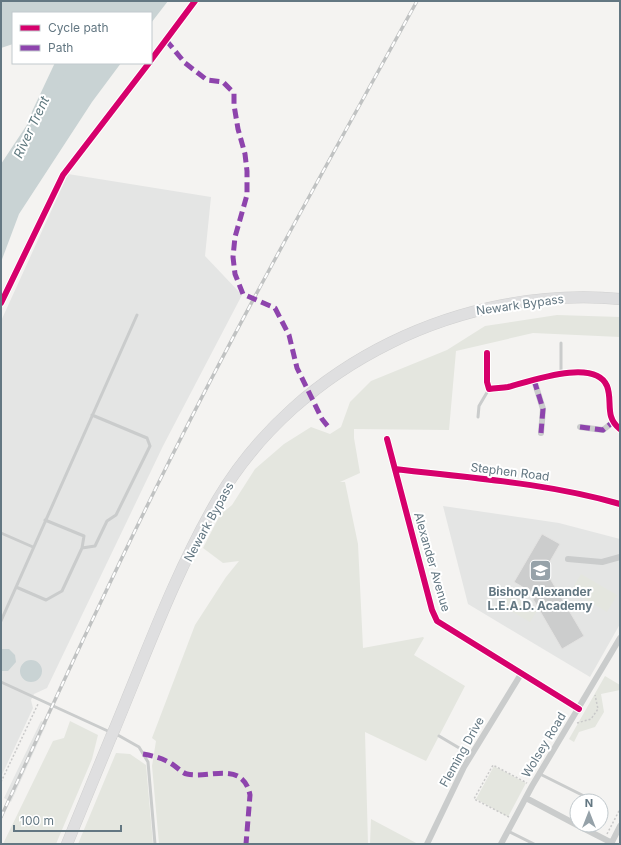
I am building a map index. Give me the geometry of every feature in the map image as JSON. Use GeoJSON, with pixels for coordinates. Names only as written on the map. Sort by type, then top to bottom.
{"type":"FeatureCollection","features":[{"type":"Feature","properties":{"kind":"highway","name":"Newark Bypass"},"geometry":{"type":"LineString","coordinates":[[66,844],[175,586],[201,531],[219,498],[264,438],[305,399],[331,378],[360,359],[397,340],[451,318],[485,308],[543,299],[580,297],[620,299]]}},
{"type":"Feature","properties":{"kind":"street"},"geometry":{"type":"LineString","coordinates":[[487,353],[487,382],[489,389],[506,387],[561,374],[590,373],[604,382],[607,388],[610,415],[613,422],[620,429]]}},
{"type":"Feature","properties":{"kind":"street"},"geometry":{"type":"LineString","coordinates":[[534,380],[542,409],[541,433]]}},
{"type":"Feature","properties":{"kind":"street"},"geometry":{"type":"LineString","coordinates":[[580,427],[603,430],[613,422]]}},
{"type":"Feature","properties":{"kind":"street","name":"Alexander Avenue"},"geometry":{"type":"LineString","coordinates":[[387,439],[432,610],[437,621],[579,709]]}},
{"type":"Feature","properties":{"kind":"street","name":"Stephen Road"},"geometry":{"type":"LineString","coordinates":[[395,469],[547,487],[585,494],[620,504]]}},
{"type":"Feature","properties":{"kind":"street"},"geometry":{"type":"LineString","coordinates":[[568,559],[602,562],[620,557]]}},
{"type":"Feature","properties":{"kind":"street","name":"Wolsey Road"},"geometry":{"type":"LineString","coordinates":[[501,844],[532,786],[620,638]]}},
{"type":"Feature","properties":{"kind":"street","name":"Fleming Drive"},"geometry":{"type":"LineString","coordinates":[[427,844],[471,755],[521,674]]}},
{"type":"Feature","properties":{"kind":"street"},"geometry":{"type":"LineString","coordinates":[[526,798],[569,821]]}},
{"type":"Feature","properties":{"kind":"street"},"geometry":{"type":"LineString","coordinates":[[592,833],[611,843],[620,826]]}},
{"type":"Feature","properties":{"kind":"lane"},"geometry":{"type":"LineString","coordinates":[[1,621],[137,315]]}},
{"type":"Feature","properties":{"kind":"lane"},"geometry":{"type":"LineString","coordinates":[[561,343],[561,374]]}},
{"type":"Feature","properties":{"kind":"lane"},"geometry":{"type":"LineString","coordinates":[[478,418],[479,406],[489,389]]}},
{"type":"Feature","properties":{"kind":"lane"},"geometry":{"type":"LineString","coordinates":[[82,548],[95,546],[107,521],[116,515],[150,446],[147,438],[92,414]]}},
{"type":"Feature","properties":{"kind":"lane"},"geometry":{"type":"LineString","coordinates":[[16,587],[46,600],[62,591],[82,548],[84,536],[45,520]]}},
{"type":"Feature","properties":{"kind":"lane"},"geometry":{"type":"LineString","coordinates":[[1,533],[33,547]]}},
{"type":"Feature","properties":{"kind":"lane"},"geometry":{"type":"LineString","coordinates":[[1,682],[100,728],[123,737],[139,747],[148,762],[154,844]]}},
{"type":"Feature","properties":{"kind":"lane"},"geometry":{"type":"LineString","coordinates":[[439,736],[471,755]]}},
{"type":"Feature","properties":{"kind":"lane"},"geometry":{"type":"LineString","coordinates":[[540,774],[578,793]]}},
{"type":"Feature","properties":{"kind":"lane"},"geometry":{"type":"LineString","coordinates":[[508,831],[534,844]]}},
{"type":"Feature","properties":{"kind":"path"},"geometry":{"type":"LineString","coordinates":[[569,725],[591,719],[598,710],[592,686]]}},
{"type":"Feature","properties":{"kind":"path"},"geometry":{"type":"LineString","coordinates":[[1,782],[36,709]]}},
{"type":"Feature","properties":{"kind":"path"},"geometry":{"type":"LineString","coordinates":[[514,820],[474,799],[493,765],[532,786]]}},
{"type":"Feature","properties":{"kind":"path"},"geometry":{"type":"LineString","coordinates":[[604,839],[620,809]]}},
{"type":"Feature","properties":{"kind":"shaded area"},"geometry":{"type":"Polygon","coordinates":[[[68,174],[211,197],[205,256],[242,295],[163,446],[47,688],[34,694],[31,700],[33,708],[1,777],[1,321],[68,174]]]}},
{"type":"Feature","properties":{"kind":"shaded area"},"geometry":{"type":"Polygon","coordinates":[[[557,315],[620,317],[620,337],[533,333],[456,351],[449,430],[354,429],[354,438],[360,473],[340,482],[345,482],[358,544],[363,648],[423,637],[424,638],[414,655],[465,686],[426,761],[365,732],[368,844],[159,844],[152,766],[156,741],[152,738],[195,625],[226,577],[239,561],[223,563],[203,548],[220,515],[232,505],[255,469],[284,444],[311,427],[330,434],[341,427],[350,402],[371,381],[447,350],[485,326],[557,315]]]}},
{"type":"Feature","properties":{"kind":"shaded area","name":"Bishop Alexander L.E.A.D. Academy"},"geometry":{"type":"Polygon","coordinates":[[[443,506],[559,523],[620,539],[620,624],[590,677],[468,604],[443,506]]]}},
{"type":"Feature","properties":{"kind":"shaded area"},"geometry":{"type":"Polygon","coordinates":[[[581,574],[617,595],[607,612],[571,591],[581,574]]]}},
{"type":"Feature","properties":{"kind":"shaded area"},"geometry":{"type":"Polygon","coordinates":[[[508,595],[537,611],[530,622],[502,606],[508,595]]]}},
{"type":"Feature","properties":{"kind":"shaded area"},"geometry":{"type":"Polygon","coordinates":[[[605,676],[620,685],[620,690],[601,694],[604,712],[595,727],[579,732],[574,742],[569,739],[605,676]]]}},
{"type":"Feature","properties":{"kind":"shaded area"},"geometry":{"type":"Polygon","coordinates":[[[41,721],[47,723],[11,802],[4,798],[41,721]]]}},
{"type":"Feature","properties":{"kind":"shaded area"},"geometry":{"type":"Polygon","coordinates":[[[70,721],[98,735],[92,759],[56,844],[3,844],[53,741],[64,738],[70,721]]]}},
{"type":"Feature","properties":{"kind":"shaded area"},"geometry":{"type":"Polygon","coordinates":[[[116,753],[130,754],[146,765],[153,844],[78,844],[116,753]]]}},
{"type":"Feature","properties":{"kind":"shaded area"},"geometry":{"type":"Polygon","coordinates":[[[494,766],[526,783],[508,817],[476,799],[494,766]]]}},
{"type":"Feature","properties":{"kind":"shaded area"},"geometry":{"type":"Polygon","coordinates":[[[371,819],[418,844],[370,844],[371,819]]]}},
{"type":"Feature","properties":{"kind":"water"},"geometry":{"type":"Polygon","coordinates":[[[1,1],[168,1],[152,22],[152,12],[12,12],[12,44],[1,48],[1,1]]]}},
{"type":"Feature","properties":{"kind":"water"},"geometry":{"type":"Polygon","coordinates":[[[67,64],[120,64],[92,102],[19,214],[1,262],[1,164],[67,64]]]}},
{"type":"Feature","properties":{"kind":"water"},"geometry":{"type":"Polygon","coordinates":[[[1,649],[9,649],[15,655],[16,662],[8,671],[1,671],[1,649]]]}},
{"type":"Feature","properties":{"kind":"water"},"geometry":{"type":"Polygon","coordinates":[[[31,660],[39,663],[42,671],[39,679],[31,682],[23,679],[20,671],[23,663],[31,660]]]}},
{"type":"Feature","properties":{"kind":"building"},"geometry":{"type":"Polygon","coordinates":[[[542,534],[560,544],[545,570],[584,636],[562,649],[533,599],[538,596],[514,582],[542,534]]]}},
{"type":"Feature","properties":{"kind":"waterway","name":"River Trent"},"geometry":{"type":"LineString","coordinates":[[38,114],[62,64]]}},
{"type":"Feature","properties":{"kind":"railway"},"geometry":{"type":"LineString","coordinates":[[1,817],[159,481],[211,379],[269,271],[417,1]]}},
{"type":"Feature","properties":{"kind":"marked path"},"geometry":{"type":"LineString","coordinates":[[166,40],[185,63],[207,80],[223,82],[234,93],[234,105],[238,129],[245,154],[247,171],[247,195],[235,237],[233,257],[235,274],[243,294],[275,308],[289,335],[297,368],[322,419],[330,429]]}},
{"type":"Feature","properties":{"kind":"marked path"},"geometry":{"type":"LineString","coordinates":[[534,380],[543,409],[541,433]]}},
{"type":"Feature","properties":{"kind":"marked path"},"geometry":{"type":"LineString","coordinates":[[580,427],[603,430],[613,422]]}},
{"type":"Feature","properties":{"kind":"marked path"},"geometry":{"type":"LineString","coordinates":[[143,754],[165,760],[187,774],[196,775],[224,773],[233,774],[240,778],[246,784],[250,795],[246,844]]}},
{"type":"Feature","properties":{"kind":"cycle path"},"geometry":{"type":"LineString","coordinates":[[152,59],[195,1]]}},
{"type":"Feature","properties":{"kind":"cycle path"},"geometry":{"type":"LineString","coordinates":[[1,303],[63,175],[148,64]]}},
{"type":"Feature","properties":{"kind":"cycle path"},"geometry":{"type":"LineString","coordinates":[[487,353],[487,382],[489,389],[508,387],[545,377],[576,372],[589,373],[600,378],[607,386],[609,392],[610,414],[615,424],[620,429]]}},
{"type":"Feature","properties":{"kind":"cycle path"},"geometry":{"type":"LineString","coordinates":[[387,439],[432,610],[437,621],[579,709]]}},
{"type":"Feature","properties":{"kind":"cycle path"},"geometry":{"type":"LineString","coordinates":[[395,469],[537,486],[620,504]]}},
{"type":"Feature","properties":{"kind":"place","name":"Bishop Alexander L.E.A.D. Academy"},"geometry":{"type":"Point","coordinates":[540,571]}}]}
